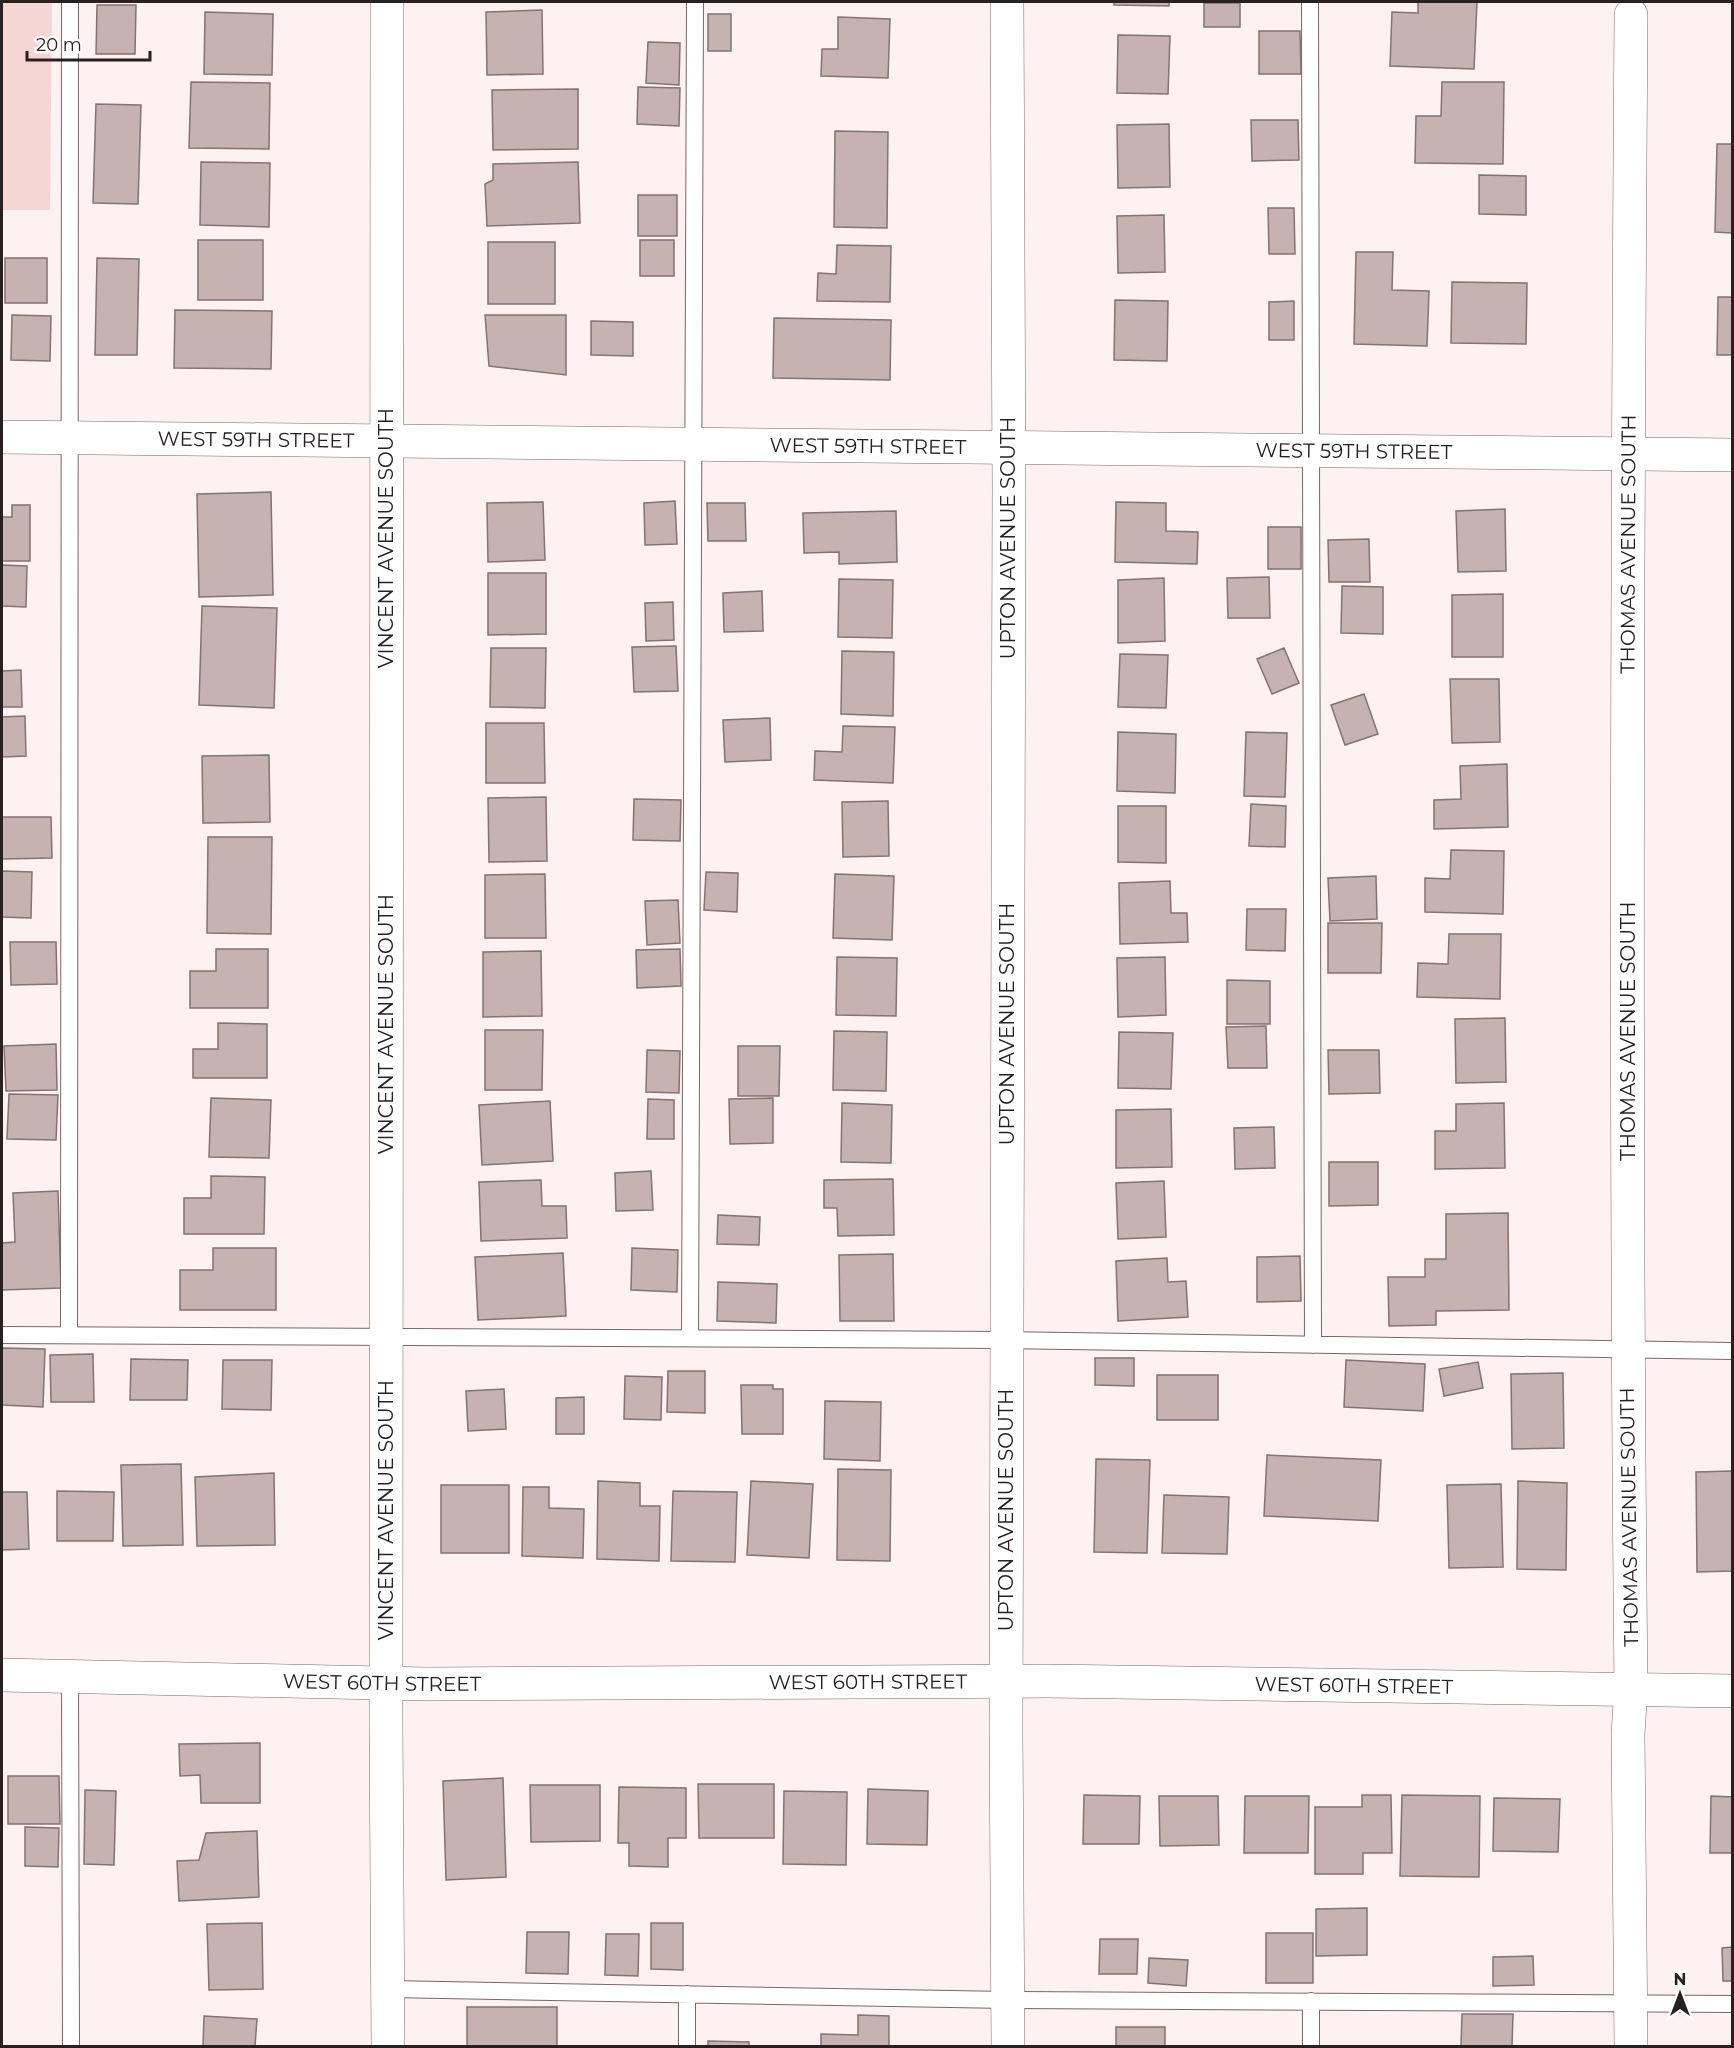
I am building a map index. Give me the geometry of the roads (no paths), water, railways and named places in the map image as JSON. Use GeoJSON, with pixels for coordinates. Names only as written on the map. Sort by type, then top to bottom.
{"type":"FeatureCollection","features":[{"type":"Feature","properties":{"kind":"street","name":"VINCENT AVENUE SOUTH"},"geometry":{"type":"LineString","coordinates":[[387,2],[386,1683],[388,2046]]}},
{"type":"Feature","properties":{"kind":"street","name":"UPTON AVENUE SOUTH"},"geometry":{"type":"LineString","coordinates":[[1007,2],[1009,448],[1006,1682],[1008,2046]]}},
{"type":"Feature","properties":{"kind":"street","name":"THOMAS AVENUE SOUTH"},"geometry":{"type":"LineString","coordinates":[[1630,2046],[1628,453],[1631,15]]}},
{"type":"Feature","properties":{"kind":"street","name":"WEST 59TH STREET"},"geometry":{"type":"LineString","coordinates":[[2,437],[1732,455]]}},
{"type":"Feature","properties":{"kind":"street","name":"WEST 60TH STREET"},"geometry":{"type":"LineString","coordinates":[[2,1675],[386,1683],[1048,1681],[1732,1691]]}},
{"type":"Feature","properties":{"kind":"lane"},"geometry":{"type":"LineString","coordinates":[[69,1335],[70,2]]}},
{"type":"Feature","properties":{"kind":"lane"},"geometry":{"type":"LineString","coordinates":[[690,1338],[695,2]]}},
{"type":"Feature","properties":{"kind":"lane"},"geometry":{"type":"LineString","coordinates":[[1310,2],[1313,1345]]}},
{"type":"Feature","properties":{"kind":"lane"},"geometry":{"type":"LineString","coordinates":[[2,1335],[1006,1340],[1732,1351]]}},
{"type":"Feature","properties":{"kind":"lane"},"geometry":{"type":"LineString","coordinates":[[70,1676],[71,2046]]}},
{"type":"Feature","properties":{"kind":"lane"},"geometry":{"type":"LineString","coordinates":[[388,1989],[1008,2001],[1732,2004]]}},
{"type":"Feature","properties":{"kind":"lane"},"geometry":{"type":"LineString","coordinates":[[687,1994],[687,2046]]}},
{"type":"Feature","properties":{"kind":"lane"},"geometry":{"type":"LineString","coordinates":[[1311,2001],[1311,2046]]}}]}
